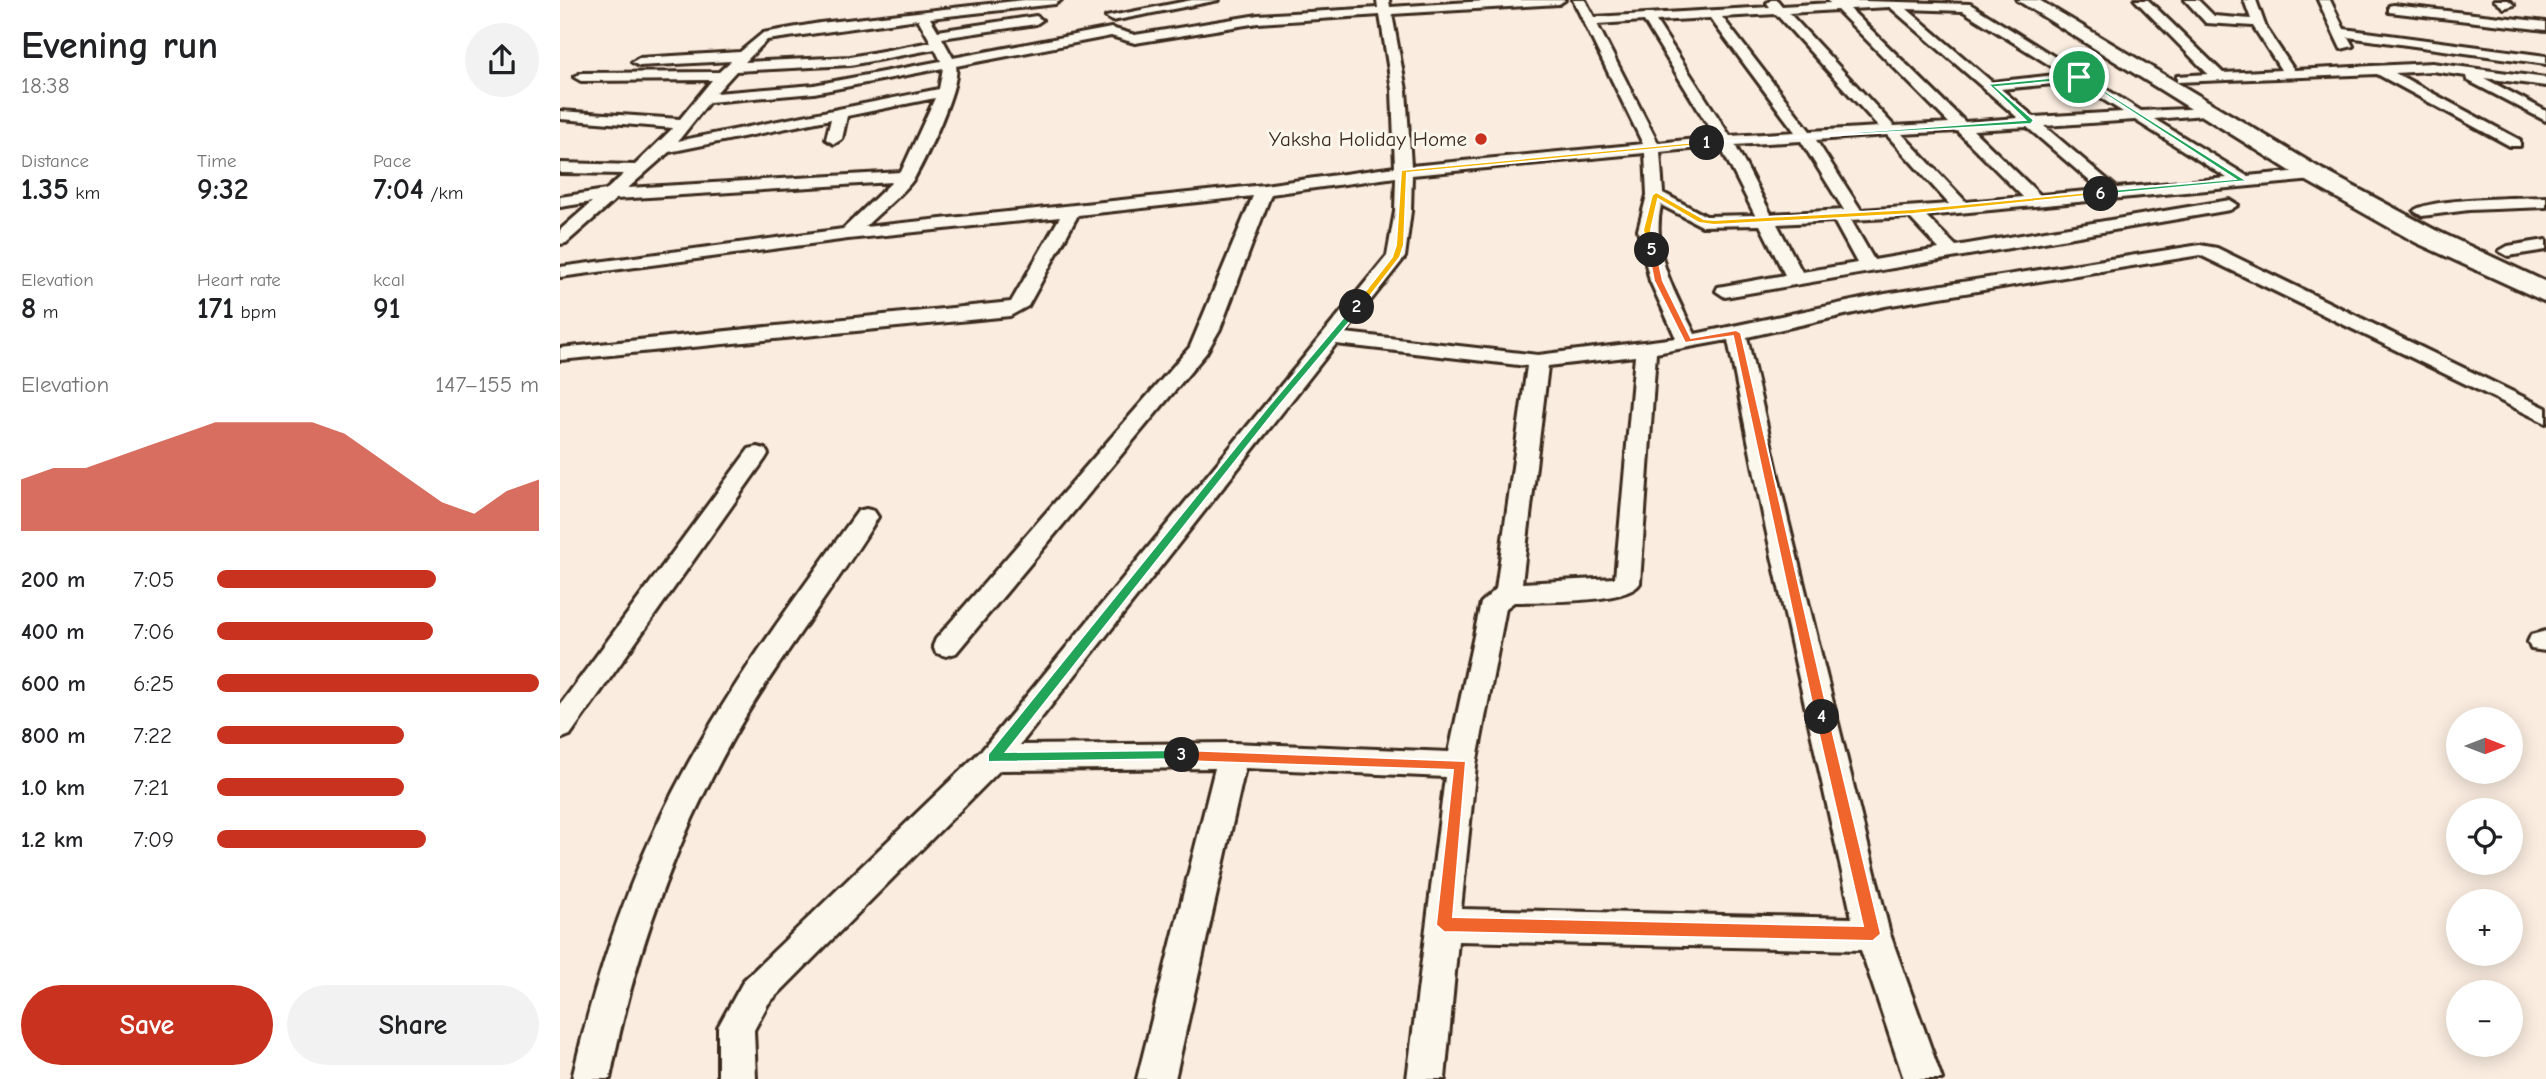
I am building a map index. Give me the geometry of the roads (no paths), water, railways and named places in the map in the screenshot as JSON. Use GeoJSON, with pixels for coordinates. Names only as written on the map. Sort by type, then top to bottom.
{"type":"FeatureCollection","features":[{"type":"Feature","properties":{"kind":"highway"},"geometry":{"type":"LineString","coordinates":[[2026,0],[2314,175],[2425,236],[2546,293]]}},
{"type":"Feature","properties":{"kind":"highway"},"geometry":{"type":"LineString","coordinates":[[2059,0],[2182,79],[2422,211],[2546,267]]}},
{"type":"Feature","properties":{"kind":"street"},"geometry":{"type":"LineString","coordinates":[[560,239],[664,148],[728,72],[767,36],[1055,0]]}},
{"type":"Feature","properties":{"kind":"street"},"geometry":{"type":"LineString","coordinates":[[1111,0],[1114,32]]}},
{"type":"Feature","properties":{"kind":"street"},"geometry":{"type":"LineString","coordinates":[[1112,17],[1213,0]]}},
{"type":"Feature","properties":{"kind":"street"},"geometry":{"type":"LineString","coordinates":[[708,98],[814,89],[948,61],[1114,32],[1135,39],[1258,19],[1384,4],[1559,0]]}},
{"type":"Feature","properties":{"kind":"street"},"geometry":{"type":"LineString","coordinates":[[1578,0],[1652,147],[1656,195],[1647,230],[1659,281],[1688,341]]}},
{"type":"Feature","properties":{"kind":"street"},"geometry":{"type":"LineString","coordinates":[[2141,0],[2187,42],[2219,77]]}},
{"type":"Feature","properties":{"kind":"street"},"geometry":{"type":"LineString","coordinates":[[2191,0],[2210,20],[2258,23]]}},
{"type":"Feature","properties":{"kind":"street"},"geometry":{"type":"LineString","coordinates":[[2250,0],[2258,23],[2275,55],[2290,73]]}},
{"type":"Feature","properties":{"kind":"street"},"geometry":{"type":"LineString","coordinates":[[2323,0],[2358,70]]}},
{"type":"Feature","properties":{"kind":"street"},"geometry":{"type":"LineString","coordinates":[[2483,2],[2508,5],[2500,0]]}},
{"type":"Feature","properties":{"kind":"street"},"geometry":{"type":"LineString","coordinates":[[1588,21],[1714,15],[1775,5],[1891,1],[1962,3],[2243,181]]}},
{"type":"Feature","properties":{"kind":"street"},"geometry":{"type":"LineString","coordinates":[[1891,1],[2113,193]]}},
{"type":"Feature","properties":{"kind":"street"},"geometry":{"type":"LineString","coordinates":[[1837,3],[2035,200]]}},
{"type":"Feature","properties":{"kind":"street"},"geometry":{"type":"LineString","coordinates":[[737,1079],[736,1027],[756,992],[993,758],[1275,404],[1396,257],[1400,245],[1404,171],[1392,41],[1384,4]]}},
{"type":"Feature","properties":{"kind":"street"},"geometry":{"type":"LineString","coordinates":[[1775,5],[1961,207]]}},
{"type":"Feature","properties":{"kind":"street"},"geometry":{"type":"LineString","coordinates":[[2393,9],[2543,26]]}},
{"type":"Feature","properties":{"kind":"street"},"geometry":{"type":"LineString","coordinates":[[848,234],[907,176],[945,92],[951,73],[948,61],[922,15]]}},
{"type":"Feature","properties":{"kind":"street"},"geometry":{"type":"LineString","coordinates":[[1714,15],[1806,136],[1847,214],[1868,266]]}},
{"type":"Feature","properties":{"kind":"street"},"geometry":{"type":"LineString","coordinates":[[1648,17],[1725,141],[1796,278]]}},
{"type":"Feature","properties":{"kind":"street"},"geometry":{"type":"LineString","coordinates":[[582,77],[728,72],[850,61],[1036,20]]}},
{"type":"Feature","properties":{"kind":"street"},"geometry":{"type":"LineString","coordinates":[[1333,29],[1387,24]]}},
{"type":"Feature","properties":{"kind":"street"},"geometry":{"type":"LineString","coordinates":[[2340,32],[2546,60]]}},
{"type":"Feature","properties":{"kind":"street"},"geometry":{"type":"LineString","coordinates":[[603,64],[743,56]]}},
{"type":"Feature","properties":{"kind":"street"},"geometry":{"type":"LineString","coordinates":[[2182,79],[2378,69],[2460,70],[2546,82]]}},
{"type":"Feature","properties":{"kind":"street"},"geometry":{"type":"LineString","coordinates":[[2378,69],[2515,143]]}},
{"type":"Feature","properties":{"kind":"street"},"geometry":{"type":"LineString","coordinates":[[2460,70],[2546,117]]}},
{"type":"Feature","properties":{"kind":"street"},"geometry":{"type":"LineString","coordinates":[[1991,86],[2079,77]]}},
{"type":"Feature","properties":{"kind":"street"},"geometry":{"type":"LineString","coordinates":[[2525,79],[2546,90]]}},
{"type":"Feature","properties":{"kind":"street"},"geometry":{"type":"LineString","coordinates":[[664,148],[945,92]]}},
{"type":"Feature","properties":{"kind":"street"},"geometry":{"type":"LineString","coordinates":[[560,272],[848,234],[1071,212],[1404,171],[1725,141],[2205,111]]}},
{"type":"Feature","properties":{"kind":"street"},"geometry":{"type":"LineString","coordinates":[[834,139],[840,114]]}},
{"type":"Feature","properties":{"kind":"street"},"geometry":{"type":"LineString","coordinates":[[560,115],[683,124]]}},
{"type":"Feature","properties":{"kind":"street"},"geometry":{"type":"LineString","coordinates":[[560,168],[638,170]]}},
{"type":"Feature","properties":{"kind":"street"},"geometry":{"type":"LineString","coordinates":[[1656,195],[1707,222],[1913,212],[2314,175]]}},
{"type":"Feature","properties":{"kind":"street"},"geometry":{"type":"LineString","coordinates":[[560,202],[612,194],[907,176]]}},
{"type":"Feature","properties":{"kind":"street"},"geometry":{"type":"LineString","coordinates":[[946,646],[1199,349],[1210,329],[1264,190]]}},
{"type":"Feature","properties":{"kind":"street"},"geometry":{"type":"LineString","coordinates":[[2422,211],[2469,205],[2546,202]]}},
{"type":"Feature","properties":{"kind":"street"},"geometry":{"type":"LineString","coordinates":[[1995,204],[2031,239]]}},
{"type":"Feature","properties":{"kind":"street"},"geometry":{"type":"LineString","coordinates":[[1725,291],[2230,205]]}},
{"type":"Feature","properties":{"kind":"street"},"geometry":{"type":"LineString","coordinates":[[560,354],[1010,310],[1018,306],[1071,212]]}},
{"type":"Feature","properties":{"kind":"street"},"geometry":{"type":"LineString","coordinates":[[1913,212],[1952,252]]}},
{"type":"Feature","properties":{"kind":"street"},"geometry":{"type":"LineString","coordinates":[[2508,251],[2546,245]]}},
{"type":"Feature","properties":{"kind":"street"},"geometry":{"type":"LineString","coordinates":[[1332,338],[1538,361],[1646,349],[1736,333],[1885,300],[2206,251],[2546,416]]}},
{"type":"Feature","properties":{"kind":"street"},"geometry":{"type":"LineString","coordinates":[[1736,333],[1776,520],[1873,934],[1923,1079]]}},
{"type":"Feature","properties":{"kind":"street"},"geometry":{"type":"LineString","coordinates":[[1426,1079],[1461,765],[1494,603],[1508,593],[1619,587],[1628,583],[1646,349]]}},
{"type":"Feature","properties":{"kind":"street"},"geometry":{"type":"LineString","coordinates":[[1508,593],[1538,361]]}},
{"type":"Feature","properties":{"kind":"street"},"geometry":{"type":"LineString","coordinates":[[560,727],[757,454]]}},
{"type":"Feature","properties":{"kind":"street"},"geometry":{"type":"LineString","coordinates":[[591,1079],[606,1004],[625,946],[693,783],[746,690],[866,517]]}},
{"type":"Feature","properties":{"kind":"street"},"geometry":{"type":"LineString","coordinates":[[993,758],[1233,755],[1461,765]]}},
{"type":"Feature","properties":{"kind":"street"},"geometry":{"type":"LineString","coordinates":[[1156,1079],[1233,755]]}},
{"type":"Feature","properties":{"kind":"street"},"geometry":{"type":"LineString","coordinates":[[1444,925],[1873,934]]}},
{"type":"Feature","properties":{"kind":"place","name":"Yaksha Holiday Home"},"geometry":{"type":"Point","coordinates":[1481,139]}}]}
